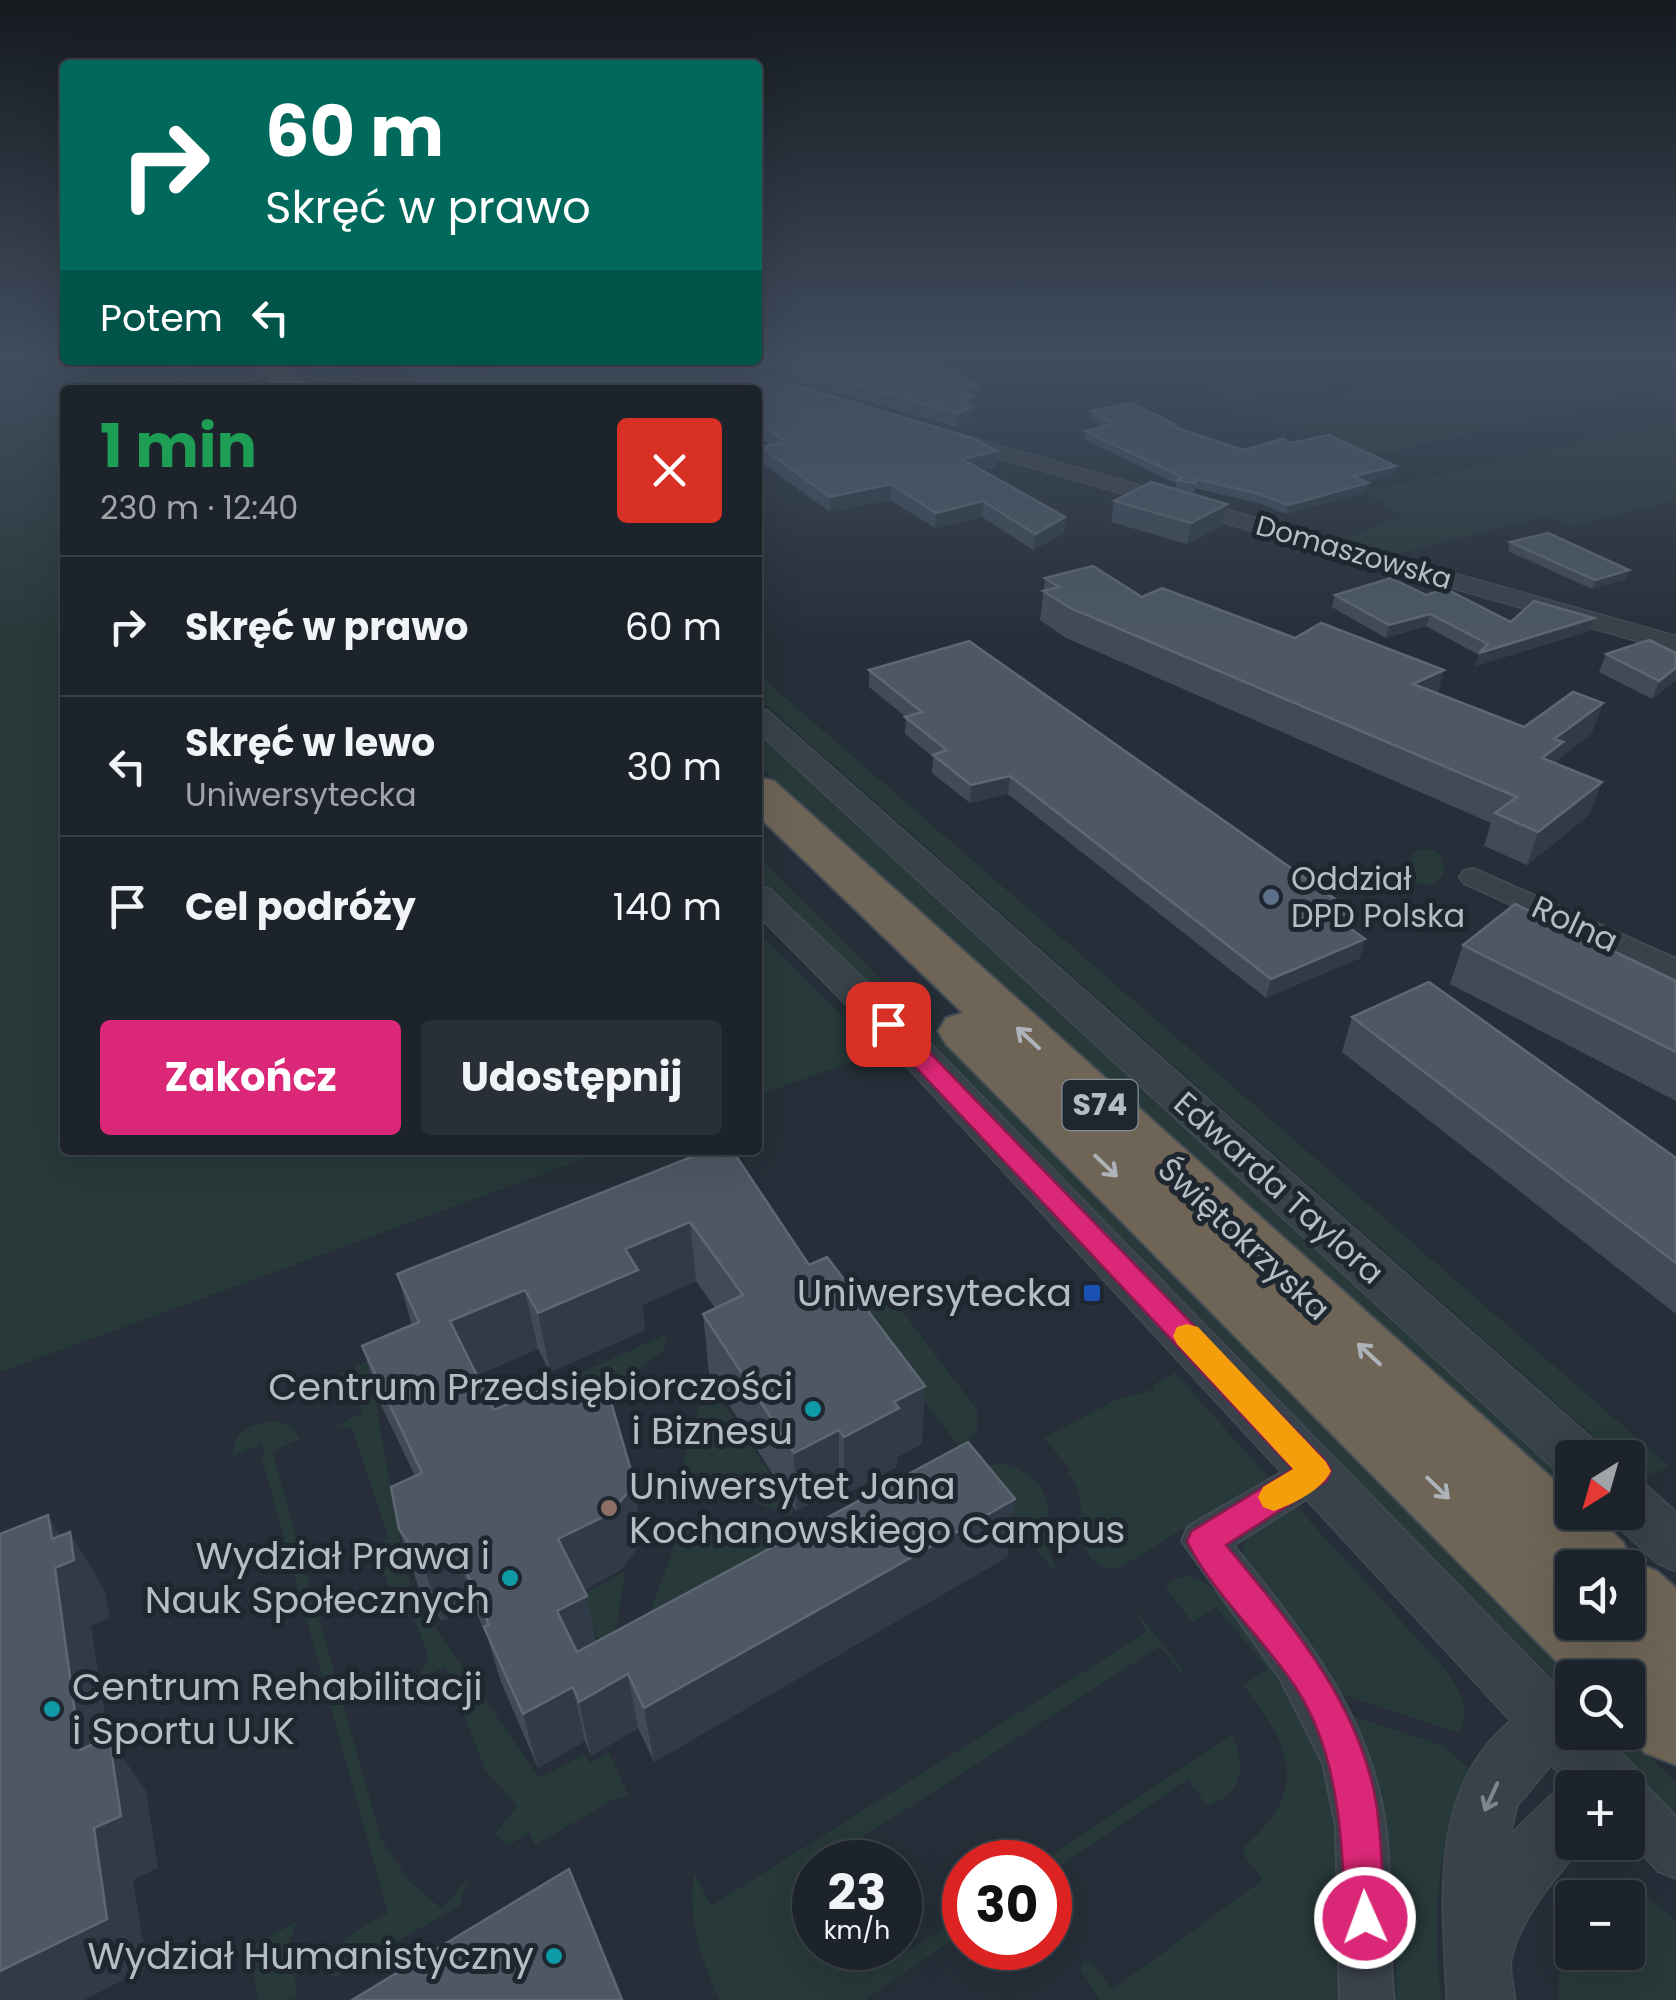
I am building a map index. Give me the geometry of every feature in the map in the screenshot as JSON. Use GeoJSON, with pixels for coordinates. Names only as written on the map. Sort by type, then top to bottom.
{"type":"FeatureCollection","features":[{"type":"Feature","properties":{"kind":"highway","name":"Świętokrzyska"},"geometry":{"type":"LineString","coordinates":[[762,795],[1577,1550]]}},
{"type":"Feature","properties":{"kind":"highway","name":"Świętokrzyska"},"geometry":{"type":"LineString","coordinates":[[762,836],[1555,1603]]}},
{"type":"Feature","properties":{"kind":"highway"},"geometry":{"type":"LineString","coordinates":[[1645,1614],[1676,1644]]}},
{"type":"Feature","properties":{"kind":"highway","name":"Świętokrzyska"},"geometry":{"type":"LineString","coordinates":[[1593,1640],[1676,1722]]}},
{"type":"Feature","properties":{"kind":"street","name":"Domaszowska"},"geometry":{"type":"LineString","coordinates":[[1013,453],[1676,644]]}},
{"type":"Feature","properties":{"kind":"street","name":"Edwarda Taylora"},"geometry":{"type":"LineString","coordinates":[[762,721],[1558,1440]]}},
{"type":"Feature","properties":{"kind":"street","name":"Rolna"},"geometry":{"type":"LineString","coordinates":[[1474,877],[1676,970]]}},
{"type":"Feature","properties":{"kind":"street"},"geometry":{"type":"LineString","coordinates":[[762,900],[914,1050],[1597,1770]]}},
{"type":"Feature","properties":{"kind":"street"},"geometry":{"type":"LineString","coordinates":[[1315,1471],[1203,1541],[1304,1668],[1334,1727],[1357,1801],[1365,1882],[1367,2000]]}},
{"type":"Feature","properties":{"kind":"street"},"geometry":{"type":"LineString","coordinates":[[1645,1518],[1676,1546]]}},
{"type":"Feature","properties":{"kind":"street"},"geometry":{"type":"LineString","coordinates":[[1480,1979],[1474,1858],[1481,1820],[1493,1790],[1513,1760],[1554,1725]]}},
{"type":"Feature","properties":{"kind":"street"},"geometry":{"type":"LineString","coordinates":[[1645,1820],[1676,1853]]}},
{"type":"Feature","properties":{"kind":"street"},"geometry":{"type":"LineString","coordinates":[[1480,1979],[1519,1871],[1537,1846],[1555,1832]]}},
{"type":"Feature","properties":{"kind":"shaded area"},"geometry":{"type":"Polygon","coordinates":[[[0,453],[60,453],[60,1155],[595,1155],[0,1372],[0,453]]]}},
{"type":"Feature","properties":{"kind":"shaded area"},"geometry":{"type":"Polygon","coordinates":[[[1530,453],[1676,453],[1676,500],[1572,527],[1545,516],[1393,555],[1343,540],[1401,515],[1366,492],[1530,453]]]}},
{"type":"Feature","properties":{"kind":"shaded area"},"geometry":{"type":"Polygon","coordinates":[[[762,677],[1639,1440],[1598,1440],[762,702],[762,677]]]}},
{"type":"Feature","properties":{"kind":"shaded area"},"geometry":{"type":"Polygon","coordinates":[[[762,733],[1555,1456],[1555,1488],[762,769],[762,733]]]}},
{"type":"Feature","properties":{"kind":"shaded area"},"geometry":{"type":"Polygon","coordinates":[[[1426,849],[1439,854],[1444,867],[1439,880],[1426,885],[1413,880],[1408,867],[1413,854],[1426,849]]]}},
{"type":"Feature","properties":{"kind":"shaded area"},"geometry":{"type":"Polygon","coordinates":[[[762,861],[1207,1303],[1556,1660],[1555,1696],[1257,1385],[762,886],[762,861]]]}},
{"type":"Feature","properties":{"kind":"shaded area"},"geometry":{"type":"Polygon","coordinates":[[[762,936],[878,1052],[762,1095],[762,936]]]}},
{"type":"Feature","properties":{"kind":"shaded area"},"geometry":{"type":"Polygon","coordinates":[[[886,1290],[977,1410],[977,1430],[960,1448],[852,1306],[886,1290]]]}},
{"type":"Feature","properties":{"kind":"shaded area"},"geometry":{"type":"Polygon","coordinates":[[[667,1334],[664,1350],[563,1427],[507,1406],[667,1334]]]}},
{"type":"Feature","properties":{"kind":"shaded area"},"geometry":{"type":"Polygon","coordinates":[[[418,1339],[416,1386],[376,1405],[405,1567],[415,1598],[539,1778],[585,1754],[590,1763],[609,1752],[628,1795],[535,1845],[529,1832],[509,1845],[495,1834],[517,1806],[485,1769],[445,1667],[417,1679],[429,1658],[406,1596],[390,1590],[377,1553],[388,1536],[352,1428],[336,1426],[363,1413],[356,1396],[332,1377],[418,1339]]]}},
{"type":"Feature","properties":{"kind":"shaded area"},"geometry":{"type":"Polygon","coordinates":[[[1175,1373],[1268,1477],[1119,1568],[1102,1566],[1092,1559],[1086,1547],[1080,1501],[1068,1473],[1071,1470],[1044,1438],[1118,1399],[1155,1389],[1153,1385],[1175,1373]]]}},
{"type":"Feature","properties":{"kind":"shaded area"},"geometry":{"type":"Polygon","coordinates":[[[707,1378],[794,1510],[789,1516],[680,1474],[707,1378]]]}},
{"type":"Feature","properties":{"kind":"shaded area"},"geometry":{"type":"Polygon","coordinates":[[[277,1421],[292,1427],[300,1439],[272,1451],[381,1839],[409,1881],[442,1909],[468,1879],[459,1906],[334,1978],[330,1975],[331,1962],[341,1943],[388,1913],[261,1455],[266,1452],[261,1444],[233,1456],[236,1440],[246,1429],[277,1421]]]}},
{"type":"Feature","properties":{"kind":"shaded area"},"geometry":{"type":"Polygon","coordinates":[[[1645,1445],[1669,1466],[1645,1475],[1645,1445]]]}},
{"type":"Feature","properties":{"kind":"shaded area"},"geometry":{"type":"Polygon","coordinates":[[[995,1463],[1028,1475],[1044,1494],[1048,1508],[1046,1543],[1054,1572],[976,1469],[995,1463]]]}},
{"type":"Feature","properties":{"kind":"shaded area"},"geometry":{"type":"Polygon","coordinates":[[[1295,1505],[1444,1668],[1464,1707],[1459,1733],[1341,1694],[1317,1655],[1242,1556],[1245,1537],[1295,1505]]]}},
{"type":"Feature","properties":{"kind":"shaded area"},"geometry":{"type":"Polygon","coordinates":[[[683,1524],[829,1545],[622,1686],[683,1524]]]}},
{"type":"Feature","properties":{"kind":"shaded area"},"geometry":{"type":"Polygon","coordinates":[[[625,1571],[614,1644],[604,1650],[578,1597],[625,1571]]]}},
{"type":"Feature","properties":{"kind":"shaded area"},"geometry":{"type":"Polygon","coordinates":[[[1186,1576],[1211,1588],[1256,1640],[1293,1696],[1321,1758],[1336,1833],[1340,2000],[1100,2000],[1081,1970],[1082,1963],[1091,1961],[1112,1990],[1263,1880],[1244,1855],[1244,1847],[1279,1806],[1287,1768],[1273,1728],[1243,1685],[1268,1669],[1216,1607],[1192,1622],[1166,1588],[1169,1582],[1186,1576]]]}},
{"type":"Feature","properties":{"kind":"shaded area"},"geometry":{"type":"Polygon","coordinates":[[[1130,1604],[1181,1667],[1181,1674],[1160,1646],[858,1840],[816,1840],[1147,1632],[1130,1604]]]}},
{"type":"Feature","properties":{"kind":"shaded area"},"geometry":{"type":"Polygon","coordinates":[[[1352,1716],[1444,1746],[1472,1771],[1451,1822],[1439,1882],[1437,1945],[1442,2000],[1397,2000],[1392,1890],[1384,1822],[1377,1787],[1352,1716]]]}},
{"type":"Feature","properties":{"kind":"shaded area"},"geometry":{"type":"Polygon","coordinates":[[[1232,1735],[1239,1757],[1239,1777],[1219,1800],[1207,1806],[1188,1779],[1072,1858],[1072,1841],[1232,1735]]]}},
{"type":"Feature","properties":{"kind":"shaded area"},"geometry":{"type":"Polygon","coordinates":[[[1607,1750],[1644,1750],[1676,1783],[1676,1821],[1645,1789],[1645,1770],[1627,1770],[1607,1750]]]}},
{"type":"Feature","properties":{"kind":"shaded area"},"geometry":{"type":"Polygon","coordinates":[[[792,1855],[792,1970],[908,1970],[865,2000],[720,2000],[697,1938],[694,1873],[711,1906],[792,1855]]]}},
{"type":"Feature","properties":{"kind":"shaded area"},"geometry":{"type":"Polygon","coordinates":[[[1645,1895],[1676,1921],[1676,2000],[1559,2000],[1559,1973],[1645,1970],[1645,1895]]]}},
{"type":"Feature","properties":{"kind":"shaded area"},"geometry":{"type":"Polygon","coordinates":[[[298,1921],[290,1945],[295,1999],[259,2000],[248,1948],[298,1921]]]}},
{"type":"Feature","properties":{"kind":"shaded area"},"geometry":{"type":"Polygon","coordinates":[[[942,1929],[942,1947],[922,1961],[922,1942],[942,1929]]]}},
{"type":"Feature","properties":{"kind":"building"},"geometry":{"type":"Polygon","coordinates":[[[770,453],[987,453],[962,459],[1065,517],[1035,534],[983,501],[936,513],[891,484],[830,497],[770,453]]]}},
{"type":"Feature","properties":{"kind":"building"},"geometry":{"type":"Polygon","coordinates":[[[1132,453],[1369,453],[1396,466],[1353,476],[1368,483],[1288,505],[1197,479],[1195,483],[1177,480],[1182,477],[1132,453]]]}},
{"type":"Feature","properties":{"kind":"building"},"geometry":{"type":"Polygon","coordinates":[[[1151,482],[1227,504],[1191,523],[1114,501],[1151,482]]]}},
{"type":"Feature","properties":{"kind":"building"},"geometry":{"type":"Polygon","coordinates":[[[1548,533],[1629,570],[1595,580],[1510,542],[1548,533]]]}},
{"type":"Feature","properties":{"kind":"building"},"geometry":{"type":"Polygon","coordinates":[[[1093,566],[1142,597],[1162,588],[1295,638],[1321,623],[1444,670],[1413,684],[1524,727],[1573,692],[1603,703],[1554,739],[1563,742],[1542,758],[1602,782],[1538,832],[1495,813],[1517,797],[1070,608],[1043,591],[1059,587],[1045,578],[1093,566]]]}},
{"type":"Feature","properties":{"kind":"building"},"geometry":{"type":"Polygon","coordinates":[[[1391,578],[1426,595],[1446,589],[1511,622],[1534,601],[1594,618],[1479,653],[1488,644],[1430,614],[1389,625],[1335,595],[1391,578]]]}},
{"type":"Feature","properties":{"kind":"building"},"geometry":{"type":"Polygon","coordinates":[[[1649,640],[1676,653],[1676,668],[1659,681],[1606,654],[1649,640]]]}},
{"type":"Feature","properties":{"kind":"building"},"geometry":{"type":"Polygon","coordinates":[[[969,641],[1352,911],[1335,918],[1365,939],[1271,979],[1010,776],[971,785],[933,755],[947,750],[905,717],[922,712],[869,670],[969,641]]]}},
{"type":"Feature","properties":{"kind":"building"},"geometry":{"type":"Polygon","coordinates":[[[1515,904],[1676,981],[1676,1052],[1463,945],[1515,904]]]}},
{"type":"Feature","properties":{"kind":"building"},"geometry":{"type":"Polygon","coordinates":[[[1429,982],[1676,1158],[1676,1263],[1352,1017],[1429,982]]]}},
{"type":"Feature","properties":{"kind":"building"},"geometry":{"type":"Polygon","coordinates":[[[696,1155],[735,1155],[809,1265],[827,1257],[925,1386],[894,1402],[899,1408],[844,1437],[839,1430],[794,1453],[703,1314],[743,1295],[690,1222],[625,1249],[638,1270],[538,1313],[525,1290],[450,1321],[494,1410],[573,1377],[590,1382],[607,1404],[611,1402],[632,1474],[631,1489],[609,1514],[558,1539],[587,1596],[557,1611],[577,1652],[968,1442],[1015,1499],[644,1708],[628,1674],[579,1702],[573,1687],[523,1714],[484,1627],[489,1625],[456,1548],[423,1564],[399,1529],[391,1487],[422,1473],[362,1346],[419,1322],[397,1274],[696,1155]]]}},
{"type":"Feature","properties":{"kind":"building","name":"Centrum Rehabilitacji i Sportu UJK"},"geometry":{"type":"Polygon","coordinates":[[[48,1515],[52,1539],[70,1532],[74,1560],[55,1568],[80,1750],[109,1737],[121,1816],[94,1828],[107,1919],[0,1971],[0,1534],[48,1515]]]}},
{"type":"Feature","properties":{"kind":"building"},"geometry":{"type":"Polygon","coordinates":[[[569,1869],[622,2000],[352,2000],[569,1869]]]}},
{"type":"Feature","properties":{"kind":"slow traffic"},"geometry":{"type":"LineString","coordinates":[[1187,1336],[1315,1471],[1274,1497]]}},
{"type":"Feature","properties":{"kind":"place","name":"Oddział DPD Polska"},"geometry":{"type":"Point","coordinates":[1271,897]}},
{"type":"Feature","properties":{"kind":"place","name":"Uniwersytecka"},"geometry":{"type":"Point","coordinates":[1092,1293]}},
{"type":"Feature","properties":{"kind":"place","name":"Centrum Przedsiębiorczości i Biznesu"},"geometry":{"type":"Point","coordinates":[813,1409]}},
{"type":"Feature","properties":{"kind":"place","name":"Uniwersytet Jana Kochanowskiego Campus"},"geometry":{"type":"Point","coordinates":[609,1508]}},
{"type":"Feature","properties":{"kind":"place","name":"Wydział Prawa i Nauk Społecznych"},"geometry":{"type":"Point","coordinates":[510,1578]}},
{"type":"Feature","properties":{"kind":"place","name":"Centrum Rehabilitacji i Sportu UJK"},"geometry":{"type":"Point","coordinates":[52,1709]}},
{"type":"Feature","properties":{"kind":"place","name":"Wydział Humanistyczny"},"geometry":{"type":"Point","coordinates":[554,1956]}},
{"type":"Feature","properties":{"kind":"route"},"geometry":{"type":"LineString","coordinates":[[888,1024],[1315,1471],[1203,1541],[1304,1668],[1334,1727],[1357,1801],[1365,1918]]}}]}
